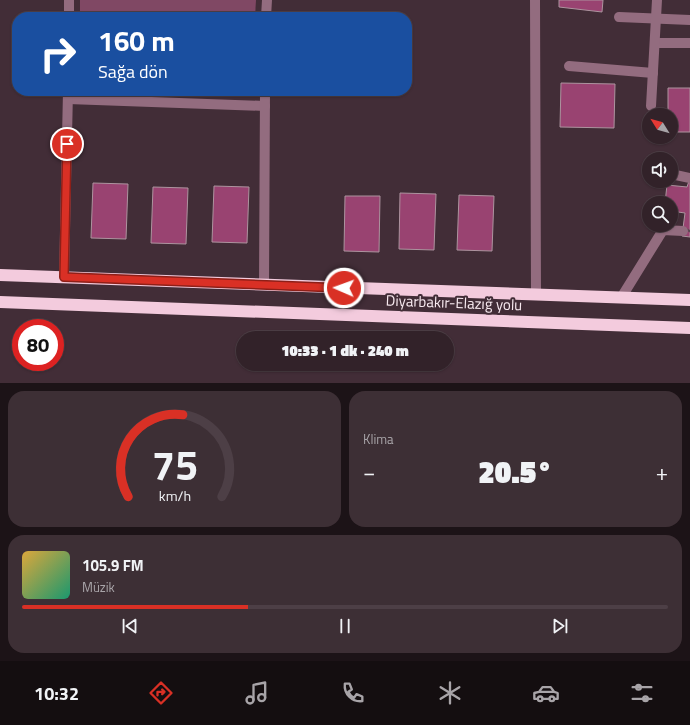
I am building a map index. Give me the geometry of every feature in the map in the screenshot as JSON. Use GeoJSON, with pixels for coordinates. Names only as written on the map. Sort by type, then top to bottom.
{"type":"FeatureCollection","features":[{"type":"Feature","properties":{"kind":"highway","name":"Diyarbakır-Elazığ yolu"},"geometry":{"type":"LineString","coordinates":[[0,275],[690,300]]}},
{"type":"Feature","properties":{"kind":"highway","name":"Diyarbakır-Elazığ yolu"},"geometry":{"type":"LineString","coordinates":[[0,302],[690,328]]}},
{"type":"Feature","properties":{"kind":"street"},"geometry":{"type":"LineString","coordinates":[[68,12],[69,0]]}},
{"type":"Feature","properties":{"kind":"street"},"geometry":{"type":"LineString","coordinates":[[266,12],[267,0]]}},
{"type":"Feature","properties":{"kind":"street"},"geometry":{"type":"LineString","coordinates":[[535,0],[536,294]]}},
{"type":"Feature","properties":{"kind":"street"},"geometry":{"type":"LineString","coordinates":[[651,106],[657,0]]}},
{"type":"Feature","properties":{"kind":"street"},"geometry":{"type":"LineString","coordinates":[[619,17],[690,20]]}},
{"type":"Feature","properties":{"kind":"street"},"geometry":{"type":"LineString","coordinates":[[654,43],[690,43]]}},
{"type":"Feature","properties":{"kind":"street"},"geometry":{"type":"LineString","coordinates":[[570,66],[653,73]]}},
{"type":"Feature","properties":{"kind":"street"},"geometry":{"type":"LineString","coordinates":[[64,277],[68,96]]}},
{"type":"Feature","properties":{"kind":"street"},"geometry":{"type":"LineString","coordinates":[[86,96],[265,106]]}},
{"type":"Feature","properties":{"kind":"street"},"geometry":{"type":"LineString","coordinates":[[264,285],[265,96]]}},
{"type":"Feature","properties":{"kind":"street"},"geometry":{"type":"LineString","coordinates":[[678,175],[690,178]]}},
{"type":"Feature","properties":{"kind":"street"},"geometry":{"type":"LineString","coordinates":[[621,298],[663,230],[683,231]]}},
{"type":"Feature","properties":{"kind":"shaded area"},"geometry":{"type":"Polygon","coordinates":[[[80,0],[256,0],[255,12],[80,12],[80,0]]]}},
{"type":"Feature","properties":{"kind":"building"},"geometry":{"type":"Polygon","coordinates":[[[559,0],[603,0],[602,12],[559,7],[559,0]]]}},
{"type":"Feature","properties":{"kind":"building"},"geometry":{"type":"Polygon","coordinates":[[[561,83],[615,84],[614,128],[560,127],[561,83]]]}},
{"type":"Feature","properties":{"kind":"building"},"geometry":{"type":"Polygon","coordinates":[[[668,88],[690,88],[690,132],[678,132],[678,108],[668,108],[668,88]]]}},
{"type":"Feature","properties":{"kind":"building"},"geometry":{"type":"Polygon","coordinates":[[[690,181],[690,237],[682,236],[685,213],[678,212],[678,196],[666,196],[667,188],[678,188],[678,186],[687,187],[690,181]]]}},
{"type":"Feature","properties":{"kind":"building"},"geometry":{"type":"Polygon","coordinates":[[[93,183],[128,184],[126,239],[91,238],[93,183]]]}},
{"type":"Feature","properties":{"kind":"building"},"geometry":{"type":"Polygon","coordinates":[[[214,186],[249,187],[247,243],[212,242],[214,186]]]}},
{"type":"Feature","properties":{"kind":"building"},"geometry":{"type":"Polygon","coordinates":[[[153,187],[188,188],[186,244],[151,243],[153,187]]]}},
{"type":"Feature","properties":{"kind":"building"},"geometry":{"type":"Polygon","coordinates":[[[400,193],[436,194],[434,250],[399,249],[400,193]]]}},
{"type":"Feature","properties":{"kind":"building"},"geometry":{"type":"Polygon","coordinates":[[[459,195],[494,196],[492,251],[457,250],[459,195]]]}},
{"type":"Feature","properties":{"kind":"building"},"geometry":{"type":"Polygon","coordinates":[[[345,196],[380,196],[379,252],[344,251],[345,196]]]}},
{"type":"Feature","properties":{"kind":"route"},"geometry":{"type":"LineString","coordinates":[[67,144],[64,277],[344,288]]}}]}
